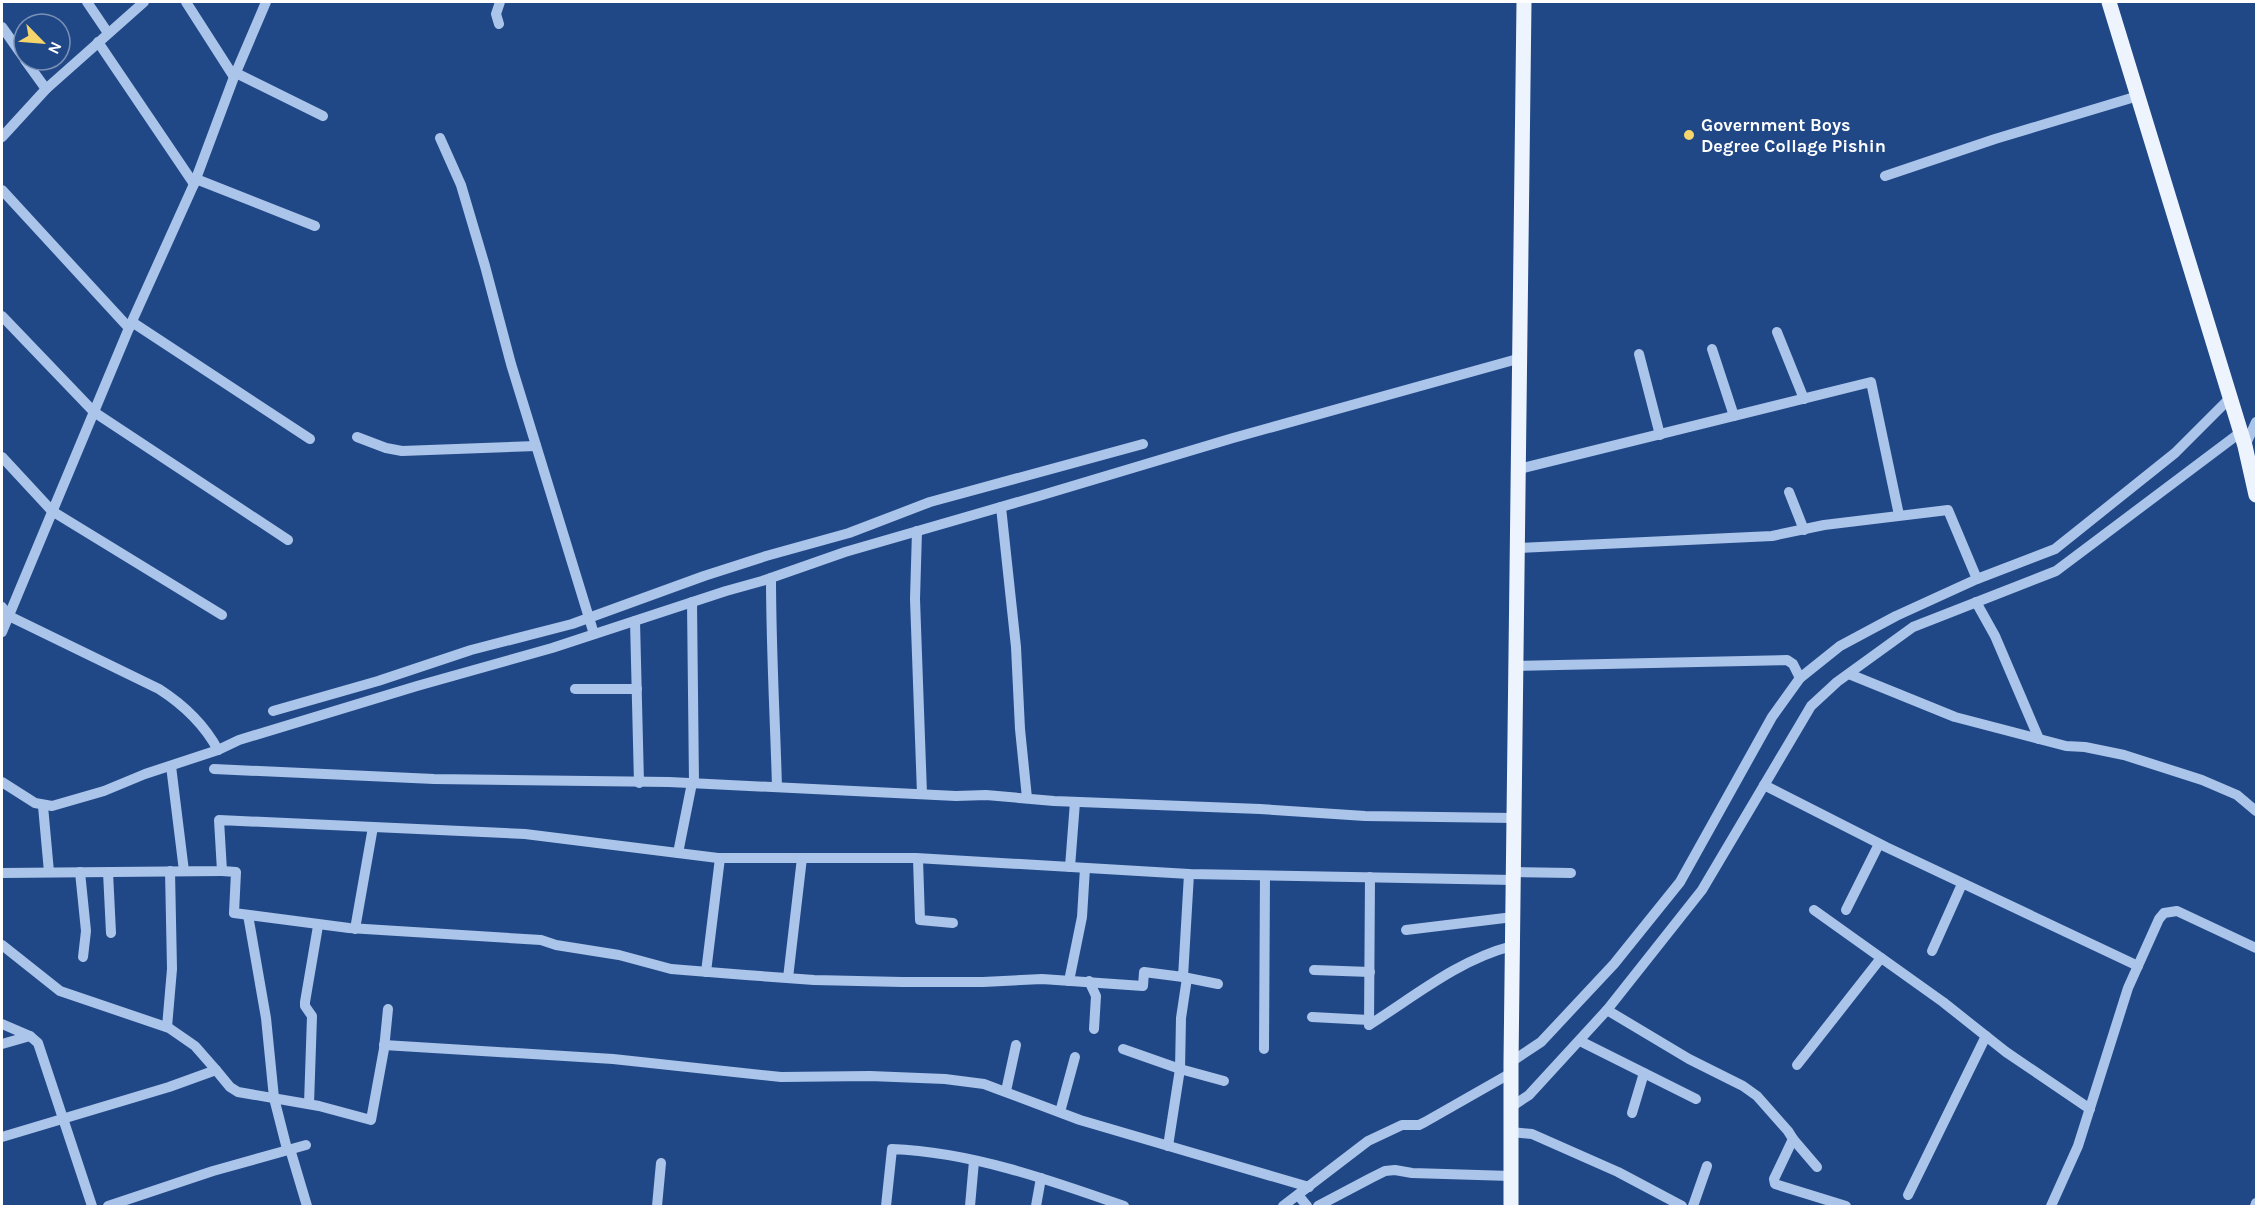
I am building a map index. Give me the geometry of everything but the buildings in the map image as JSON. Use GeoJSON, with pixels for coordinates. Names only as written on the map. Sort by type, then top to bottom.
{"type":"FeatureCollection","features":[{"type":"Feature","properties":{"kind":"main road"},"geometry":{"type":"LineString","coordinates":[[1511,1206],[1512,946],[1524,2]]}},
{"type":"Feature","properties":{"kind":"main road"},"geometry":{"type":"LineString","coordinates":[[2109,2],[2243,439],[2256,495]]}},
{"type":"Feature","properties":{"kind":"street"},"geometry":{"type":"LineString","coordinates":[[87,2],[108,33]]}},
{"type":"Feature","properties":{"kind":"street"},"geometry":{"type":"LineString","coordinates":[[2,137],[46,89],[144,2]]}},
{"type":"Feature","properties":{"kind":"street"},"geometry":{"type":"LineString","coordinates":[[186,2],[235,75],[323,116]]}},
{"type":"Feature","properties":{"kind":"street"},"geometry":{"type":"LineString","coordinates":[[2,632],[5,611],[52,511],[195,182],[235,75],[266,2]]}},
{"type":"Feature","properties":{"kind":"street"},"geometry":{"type":"LineString","coordinates":[[499,24],[496,14],[500,2]]}},
{"type":"Feature","properties":{"kind":"street"},"geometry":{"type":"LineString","coordinates":[[2,27],[12,41]]}},
{"type":"Feature","properties":{"kind":"street"},"geometry":{"type":"LineString","coordinates":[[98,42],[195,182],[315,226]]}},
{"type":"Feature","properties":{"kind":"street"},"geometry":{"type":"LineString","coordinates":[[34,72],[46,89]]}},
{"type":"Feature","properties":{"kind":"street"},"geometry":{"type":"LineString","coordinates":[[1885,177],[2057,120],[2138,96]]}},
{"type":"Feature","properties":{"kind":"street"},"geometry":{"type":"LineString","coordinates":[[441,138],[461,185],[536,446],[594,634]]}},
{"type":"Feature","properties":{"kind":"street"},"geometry":{"type":"LineString","coordinates":[[2,190],[131,325],[310,439]]}},
{"type":"Feature","properties":{"kind":"street"},"geometry":{"type":"LineString","coordinates":[[2,316],[94,412],[288,540]]}},
{"type":"Feature","properties":{"kind":"street"},"geometry":{"type":"LineString","coordinates":[[1777,332],[1804,399]]}},
{"type":"Feature","properties":{"kind":"street"},"geometry":{"type":"LineString","coordinates":[[1712,349],[1734,416]]}},
{"type":"Feature","properties":{"kind":"street"},"geometry":{"type":"LineString","coordinates":[[1639,354],[1660,435]]}},
{"type":"Feature","properties":{"kind":"street"},"geometry":{"type":"LineString","coordinates":[[3,787],[35,803],[52,806],[104,791],[218,750],[239,740],[594,634],[845,552],[1233,438],[1521,358]]}},
{"type":"Feature","properties":{"kind":"street"},"geometry":{"type":"LineString","coordinates":[[1519,469],[1871,382],[1899,515]]}},
{"type":"Feature","properties":{"kind":"street"},"geometry":{"type":"LineString","coordinates":[[1283,1206],[1302,1200],[1309,1186],[1368,1141],[1402,1125],[1419,1125],[1425,1122],[1511,1067],[1550,1033],[1614,964],[1680,882],[1772,717],[1800,678],[1840,645],[1977,579],[2055,549],[2175,453],[2230,398]]}},
{"type":"Feature","properties":{"kind":"street"},"geometry":{"type":"LineString","coordinates":[[1511,1107],[1529,1095],[1580,1041],[1702,890],[1811,706],[1912,627],[2056,571],[2243,439],[2256,422]]}},
{"type":"Feature","properties":{"kind":"street"},"geometry":{"type":"LineString","coordinates":[[357,438],[402,451],[536,446]]}},
{"type":"Feature","properties":{"kind":"street"},"geometry":{"type":"LineString","coordinates":[[273,711],[471,651],[572,624],[744,563],[849,533],[930,502],[1143,444]]}},
{"type":"Feature","properties":{"kind":"street"},"geometry":{"type":"LineString","coordinates":[[2,457],[52,511],[222,615]]}},
{"type":"Feature","properties":{"kind":"street"},"geometry":{"type":"LineString","coordinates":[[1790,492],[1804,530]]}},
{"type":"Feature","properties":{"kind":"street"},"geometry":{"type":"LineString","coordinates":[[1001,507],[1016,647],[1020,729],[1027,798]]}},
{"type":"Feature","properties":{"kind":"street"},"geometry":{"type":"LineString","coordinates":[[1518,548],[1772,536],[1824,525],[1948,510],[1977,579]]}},
{"type":"Feature","properties":{"kind":"street"},"geometry":{"type":"LineString","coordinates":[[917,531],[915,598],[922,794]]}},
{"type":"Feature","properties":{"kind":"street"},"geometry":{"type":"LineString","coordinates":[[771,578],[771,646],[777,787]]}},
{"type":"Feature","properties":{"kind":"street"},"geometry":{"type":"LineString","coordinates":[[678,854],[693,783],[692,602]]}},
{"type":"Feature","properties":{"kind":"street"},"geometry":{"type":"LineString","coordinates":[[1976,602],[1995,636],[2038,739]]}},
{"type":"Feature","properties":{"kind":"street"},"geometry":{"type":"LineString","coordinates":[[5,611],[177,700],[205,728],[218,750]]}},
{"type":"Feature","properties":{"kind":"street"},"geometry":{"type":"LineString","coordinates":[[635,621],[639,783]]}},
{"type":"Feature","properties":{"kind":"street"},"geometry":{"type":"LineString","coordinates":[[1516,666],[1786,660],[1793,664],[1800,678]]}},
{"type":"Feature","properties":{"kind":"street"},"geometry":{"type":"LineString","coordinates":[[1849,674],[1955,717],[2066,746],[2124,754],[2202,780],[2237,795],[2256,811]]}},
{"type":"Feature","properties":{"kind":"street"},"geometry":{"type":"LineString","coordinates":[[575,689],[637,689]]}},
{"type":"Feature","properties":{"kind":"street"},"geometry":{"type":"LineString","coordinates":[[171,766],[184,871]]}},
{"type":"Feature","properties":{"kind":"street"},"geometry":{"type":"LineString","coordinates":[[214,769],[434,779],[693,783],[1260,809],[1365,816],[1514,818]]}},
{"type":"Feature","properties":{"kind":"street"},"geometry":{"type":"LineString","coordinates":[[1764,785],[1879,844],[2138,966]]}},
{"type":"Feature","properties":{"kind":"street"},"geometry":{"type":"LineString","coordinates":[[1070,867],[1075,802]]}},
{"type":"Feature","properties":{"kind":"street"},"geometry":{"type":"LineString","coordinates":[[43,806],[49,872]]}},
{"type":"Feature","properties":{"kind":"street"},"geometry":{"type":"LineString","coordinates":[[222,871],[219,820],[525,834],[720,858],[918,859],[1265,876],[1513,876],[1570,873]]}},
{"type":"Feature","properties":{"kind":"street"},"geometry":{"type":"LineString","coordinates":[[355,929],[373,827]]}},
{"type":"Feature","properties":{"kind":"street"},"geometry":{"type":"LineString","coordinates":[[1846,910],[1879,844]]}},
{"type":"Feature","properties":{"kind":"street"},"geometry":{"type":"LineString","coordinates":[[706,972],[720,858]]}},
{"type":"Feature","properties":{"kind":"street"},"geometry":{"type":"LineString","coordinates":[[788,978],[802,858]]}},
{"type":"Feature","properties":{"kind":"street"},"geometry":{"type":"LineString","coordinates":[[918,859],[920,920],[953,923]]}},
{"type":"Feature","properties":{"kind":"street"},"geometry":{"type":"LineString","coordinates":[[1069,981],[1082,917],[1085,868]]}},
{"type":"Feature","properties":{"kind":"street"},"geometry":{"type":"LineString","coordinates":[[167,1027],[172,969],[170,871]]}},
{"type":"Feature","properties":{"kind":"street"},"geometry":{"type":"LineString","coordinates":[[80,872],[86,931],[83,957]]}},
{"type":"Feature","properties":{"kind":"street"},"geometry":{"type":"LineString","coordinates":[[108,872],[111,933]]}},
{"type":"Feature","properties":{"kind":"street"},"geometry":{"type":"LineString","coordinates":[[2,873],[236,872],[234,913],[318,926],[541,940],[556,945],[619,955],[671,969],[788,978],[902,982],[1089,981],[1143,986],[1144,972],[1218,984]]}},
{"type":"Feature","properties":{"kind":"street"},"geometry":{"type":"LineString","coordinates":[[1168,1146],[1180,1069],[1189,874]]}},
{"type":"Feature","properties":{"kind":"street"},"geometry":{"type":"LineString","coordinates":[[1264,1048],[1265,876]]}},
{"type":"Feature","properties":{"kind":"street"},"geometry":{"type":"LineString","coordinates":[[1370,877],[1369,1025],[1463,964],[1490,952],[1512,946]]}},
{"type":"Feature","properties":{"kind":"street"},"geometry":{"type":"LineString","coordinates":[[1932,951],[1962,884]]}},
{"type":"Feature","properties":{"kind":"street"},"geometry":{"type":"LineString","coordinates":[[1814,910],[2090,1109]]}},
{"type":"Feature","properties":{"kind":"street"},"geometry":{"type":"LineString","coordinates":[[2051,1206],[2078,1146],[2124,999],[2159,919],[2169,911],[2177,911],[2256,948]]}},
{"type":"Feature","properties":{"kind":"street"},"geometry":{"type":"LineString","coordinates":[[248,915],[266,1018],[274,1098],[307,1206]]}},
{"type":"Feature","properties":{"kind":"street"},"geometry":{"type":"LineString","coordinates":[[1406,930],[1513,917]]}},
{"type":"Feature","properties":{"kind":"street"},"geometry":{"type":"LineString","coordinates":[[309,1104],[312,1016],[305,1002],[318,926]]}},
{"type":"Feature","properties":{"kind":"street"},"geometry":{"type":"LineString","coordinates":[[2,945],[60,991],[167,1027],[195,1046],[234,1090],[309,1104],[371,1119],[388,1009]]}},
{"type":"Feature","properties":{"kind":"street"},"geometry":{"type":"LineString","coordinates":[[1797,1065],[1881,958]]}},
{"type":"Feature","properties":{"kind":"street"},"geometry":{"type":"LineString","coordinates":[[1314,970],[1370,972]]}},
{"type":"Feature","properties":{"kind":"street"},"geometry":{"type":"LineString","coordinates":[[1089,981],[1096,996],[1094,1029]]}},
{"type":"Feature","properties":{"kind":"street"},"geometry":{"type":"LineString","coordinates":[[1607,1010],[1757,1096],[1817,1167]]}},
{"type":"Feature","properties":{"kind":"street"},"geometry":{"type":"LineString","coordinates":[[1312,1017],[1369,1020]]}},
{"type":"Feature","properties":{"kind":"street"},"geometry":{"type":"LineString","coordinates":[[2,1024],[30,1036],[38,1043],[92,1206]]}},
{"type":"Feature","properties":{"kind":"street"},"geometry":{"type":"LineString","coordinates":[[2,1044],[30,1036]]}},
{"type":"Feature","properties":{"kind":"street"},"geometry":{"type":"LineString","coordinates":[[1908,1195],[1986,1036]]}},
{"type":"Feature","properties":{"kind":"street"},"geometry":{"type":"LineString","coordinates":[[1580,1041],[1696,1099]]}},
{"type":"Feature","properties":{"kind":"street"},"geometry":{"type":"LineString","coordinates":[[384,1045],[613,1059],[781,1077],[870,1076],[953,1080],[984,1084],[1080,1120],[1309,1186]]}},
{"type":"Feature","properties":{"kind":"street"},"geometry":{"type":"LineString","coordinates":[[1006,1091],[1016,1045]]}},
{"type":"Feature","properties":{"kind":"street"},"geometry":{"type":"LineString","coordinates":[[1123,1049],[1180,1069],[1224,1081]]}},
{"type":"Feature","properties":{"kind":"street"},"geometry":{"type":"LineString","coordinates":[[1060,1112],[1075,1057]]}},
{"type":"Feature","properties":{"kind":"street"},"geometry":{"type":"LineString","coordinates":[[2,1137],[169,1088],[216,1070]]}},
{"type":"Feature","properties":{"kind":"street"},"geometry":{"type":"LineString","coordinates":[[1632,1113],[1644,1073]]}},
{"type":"Feature","properties":{"kind":"street"},"geometry":{"type":"LineString","coordinates":[[1511,1131],[1532,1134],[1618,1172],[1682,1206]]}},
{"type":"Feature","properties":{"kind":"street"},"geometry":{"type":"LineString","coordinates":[[1792,1139],[1774,1179],[1775,1184],[1824,1203],[1846,1206]]}},
{"type":"Feature","properties":{"kind":"street"},"geometry":{"type":"LineString","coordinates":[[108,1206],[213,1171],[306,1145]]}},
{"type":"Feature","properties":{"kind":"street"},"geometry":{"type":"LineString","coordinates":[[886,1206],[892,1149],[923,1150],[974,1161],[1041,1178],[1124,1206]]}},
{"type":"Feature","properties":{"kind":"street"},"geometry":{"type":"LineString","coordinates":[[970,1206],[974,1161]]}},
{"type":"Feature","properties":{"kind":"street"},"geometry":{"type":"LineString","coordinates":[[657,1206],[661,1163]]}},
{"type":"Feature","properties":{"kind":"street"},"geometry":{"type":"LineString","coordinates":[[1693,1206],[1707,1166]]}},
{"type":"Feature","properties":{"kind":"street"},"geometry":{"type":"LineString","coordinates":[[1318,1206],[1385,1171],[1511,1176]]}},
{"type":"Feature","properties":{"kind":"street"},"geometry":{"type":"LineString","coordinates":[[1036,1206],[1041,1178]]}},
{"type":"Feature","properties":{"kind":"place","name":"Government Boys Degree Collage Pishin"},"geometry":{"type":"Point","coordinates":[1689,135]}}]}
